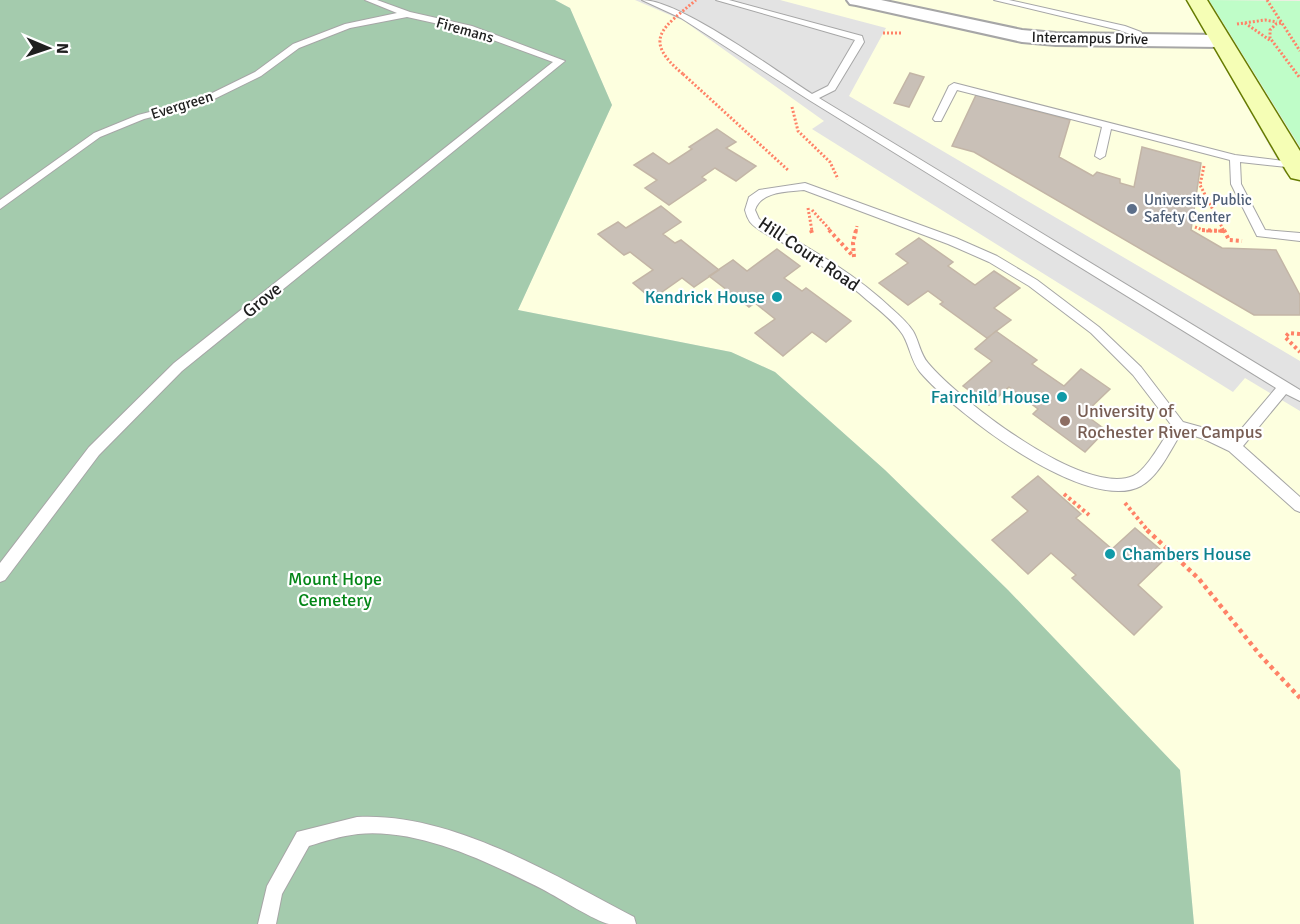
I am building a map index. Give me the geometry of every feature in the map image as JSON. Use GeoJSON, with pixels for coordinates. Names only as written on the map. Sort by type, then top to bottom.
{"type":"FeatureCollection","features":[{"type":"Feature","properties":{"kind":"street","name":"Intercampus Drive"},"geometry":{"type":"LineString","coordinates":[[856,0],[1022,36],[1056,39],[1142,39],[1227,33]]}},
{"type":"Feature","properties":{"kind":"street"},"geometry":{"type":"LineString","coordinates":[[1197,0],[1227,33],[1298,168]]}},
{"type":"Feature","properties":{"kind":"lane","name":"Firemans"},"geometry":{"type":"LineString","coordinates":[[369,0],[407,14],[469,28],[560,62]]}},
{"type":"Feature","properties":{"kind":"lane"},"geometry":{"type":"LineString","coordinates":[[646,0],[684,16],[812,98],[1300,396]]}},
{"type":"Feature","properties":{"kind":"lane"},"geometry":{"type":"LineString","coordinates":[[720,0],[859,38],[860,42],[832,88],[812,98]]}},
{"type":"Feature","properties":{"kind":"lane"},"geometry":{"type":"LineString","coordinates":[[998,0],[1122,28],[1138,34],[1142,39]]}},
{"type":"Feature","properties":{"kind":"lane","name":"Evergreen"},"geometry":{"type":"LineString","coordinates":[[0,205],[97,135],[141,117],[203,101],[258,74],[296,46],[348,26],[407,14]]}},
{"type":"Feature","properties":{"kind":"lane","name":"Grove"},"geometry":{"type":"LineString","coordinates":[[0,575],[93,451],[178,367],[560,62]]}},
{"type":"Feature","properties":{"kind":"lane"},"geometry":{"type":"LineString","coordinates":[[938,119],[954,86],[1235,158],[1298,168]]}},
{"type":"Feature","properties":{"kind":"lane"},"geometry":{"type":"LineString","coordinates":[[1100,156],[1107,126]]}},
{"type":"Feature","properties":{"kind":"lane"},"geometry":{"type":"LineString","coordinates":[[1235,158],[1236,184],[1261,233],[1300,237]]}},
{"type":"Feature","properties":{"kind":"lane","name":"Hill Court Road"},"geometry":{"type":"LineString","coordinates":[[1117,486],[1089,482],[1027,451],[998,432],[924,368],[913,350],[908,333],[885,309],[843,275],[808,251],[755,221],[750,210],[753,200],[763,193],[805,186],[952,241],[993,260],[1048,293],[1095,330],[1143,378],[1179,426]]}},
{"type":"Feature","properties":{"kind":"lane"},"geometry":{"type":"LineString","coordinates":[[1234,447],[1284,387]]}},
{"type":"Feature","properties":{"kind":"lane"},"geometry":{"type":"LineString","coordinates":[[1117,486],[1129,485],[1145,474],[1179,426],[1207,434],[1234,447],[1260,468],[1300,507]]}},
{"type":"Feature","properties":{"kind":"lane"},"geometry":{"type":"LineString","coordinates":[[267,924],[273,892],[303,838],[364,825],[409,829],[469,847],[544,881],[627,924]]}},
{"type":"Feature","properties":{"kind":"path"},"geometry":{"type":"LineString","coordinates":[[696,0],[663,31],[658,42],[661,53],[788,170],[795,172]]}},
{"type":"Feature","properties":{"kind":"path"},"geometry":{"type":"LineString","coordinates":[[1267,0],[1300,51]]}},
{"type":"Feature","properties":{"kind":"path"},"geometry":{"type":"LineString","coordinates":[[1227,33],[1244,23],[1265,20],[1281,23]]}},
{"type":"Feature","properties":{"kind":"path"},"geometry":{"type":"LineString","coordinates":[[1244,23],[1273,43],[1300,78]]}},
{"type":"Feature","properties":{"kind":"path"},"geometry":{"type":"LineString","coordinates":[[1273,43],[1270,30],[1276,24],[1281,23]]}},
{"type":"Feature","properties":{"kind":"path"},"geometry":{"type":"LineString","coordinates":[[793,101],[791,105],[798,130],[830,162],[838,180]]}},
{"type":"Feature","properties":{"kind":"path"},"geometry":{"type":"LineString","coordinates":[[1206,151],[1200,185],[1229,240],[1250,241]]}},
{"type":"Feature","properties":{"kind":"path"},"geometry":{"type":"LineString","coordinates":[[807,202],[813,242],[808,251]]}},
{"type":"Feature","properties":{"kind":"path"},"geometry":{"type":"LineString","coordinates":[[854,258],[853,243],[858,224]]}},
{"type":"Feature","properties":{"kind":"path"},"geometry":{"type":"LineString","coordinates":[[1195,228],[1224,231]]}},
{"type":"Feature","properties":{"kind":"path"},"geometry":{"type":"LineString","coordinates":[[1300,334],[1288,333],[1285,337],[1300,352]]}},
{"type":"Feature","properties":{"kind":"path"},"geometry":{"type":"LineString","coordinates":[[1117,486],[1139,523],[1198,578],[1276,675],[1300,698]]}},
{"type":"Feature","properties":{"kind":"shaded area","name":"University of Rochester River Campus"},"geometry":{"type":"Polygon","coordinates":[[[555,0],[1187,0],[1284,172],[1300,176],[1300,924],[1194,924],[1180,770],[1008,590],[885,470],[775,372],[731,352],[518,310],[612,105],[570,8],[555,0]]]}},
{"type":"Feature","properties":{"kind":"shaded area"},"geometry":{"type":"Polygon","coordinates":[[[635,0],[780,0],[886,28],[849,96],[1300,361],[1300,411],[1245,378],[1233,392],[812,129],[824,121],[684,21],[635,0]]]}},
{"type":"Feature","properties":{"kind":"green space","name":"Mount Hope Cemetery"},"geometry":{"type":"Polygon","coordinates":[[[0,0],[555,0],[570,8],[612,105],[518,310],[731,352],[775,372],[885,470],[1008,590],[1180,770],[1194,924],[0,924],[0,0]]]}},
{"type":"Feature","properties":{"kind":"green space"},"geometry":{"type":"Polygon","coordinates":[[[1209,0],[1300,1],[1300,147],[1209,0]]]}},
{"type":"Feature","properties":{"kind":"building"},"geometry":{"type":"Polygon","coordinates":[[[910,73],[924,77],[909,107],[894,103],[910,73]]]}},
{"type":"Feature","properties":{"kind":"building","name":"University Public Safety Center"},"geometry":{"type":"Polygon","coordinates":[[[976,95],[1070,120],[1059,157],[1093,176],[1097,172],[1120,179],[1120,183],[1134,187],[1142,147],[1201,163],[1191,230],[1222,248],[1276,250],[1300,295],[1300,315],[1254,315],[974,152],[952,146],[976,95]]]}},
{"type":"Feature","properties":{"kind":"building"},"geometry":{"type":"Polygon","coordinates":[[[717,129],[736,142],[726,148],[756,166],[736,181],[715,168],[702,177],[706,180],[669,205],[645,188],[657,180],[634,165],[653,153],[669,164],[692,149],[689,147],[717,129]]]}},
{"type":"Feature","properties":{"kind":"building"},"geometry":{"type":"Polygon","coordinates":[[[661,206],[681,222],[663,234],[675,243],[681,240],[719,270],[694,287],[682,278],[652,299],[633,283],[653,270],[630,252],[624,255],[598,234],[618,222],[626,228],[661,206]]]}},
{"type":"Feature","properties":{"kind":"building"},"geometry":{"type":"Polygon","coordinates":[[[919,238],[953,262],[948,266],[975,285],[994,271],[1020,288],[994,308],[1011,320],[987,338],[940,304],[943,302],[928,291],[908,305],[879,283],[908,263],[896,254],[919,238]]]}},
{"type":"Feature","properties":{"kind":"building","name":"Kendrick House"},"geometry":{"type":"Polygon","coordinates":[[[777,249],[800,266],[784,278],[802,291],[806,288],[851,321],[826,342],[812,332],[783,356],[755,333],[775,319],[755,303],[749,307],[709,276],[733,260],[747,271],[777,249]]]}},
{"type":"Feature","properties":{"kind":"building","name":"Fairchild House"},"geometry":{"type":"Polygon","coordinates":[[[996,331],[1037,360],[1032,364],[1064,386],[1081,369],[1110,389],[1084,414],[1106,430],[1085,452],[1033,414],[1038,409],[1009,387],[989,405],[963,386],[992,361],[975,349],[996,331]]]}},
{"type":"Feature","properties":{"kind":"building","name":"Chambers House"},"geometry":{"type":"Polygon","coordinates":[[[1038,476],[1081,514],[1076,518],[1112,549],[1135,528],[1168,556],[1138,585],[1162,607],[1134,635],[1072,578],[1076,575],[1051,553],[1028,574],[992,540],[1028,511],[1012,497],[1038,476]]]}},
{"type":"Feature","properties":{"kind":"place","name":"University Public Safety Center"},"geometry":{"type":"Point","coordinates":[1132,209]}},
{"type":"Feature","properties":{"kind":"place","name":"Kendrick House"},"geometry":{"type":"Point","coordinates":[777,297]}},
{"type":"Feature","properties":{"kind":"place","name":"Fairchild House"},"geometry":{"type":"Point","coordinates":[1062,397]}},
{"type":"Feature","properties":{"kind":"place","name":"University of Rochester River Campus"},"geometry":{"type":"Point","coordinates":[1065,421]}},
{"type":"Feature","properties":{"kind":"place","name":"Chambers House"},"geometry":{"type":"Point","coordinates":[1110,554]}}]}
